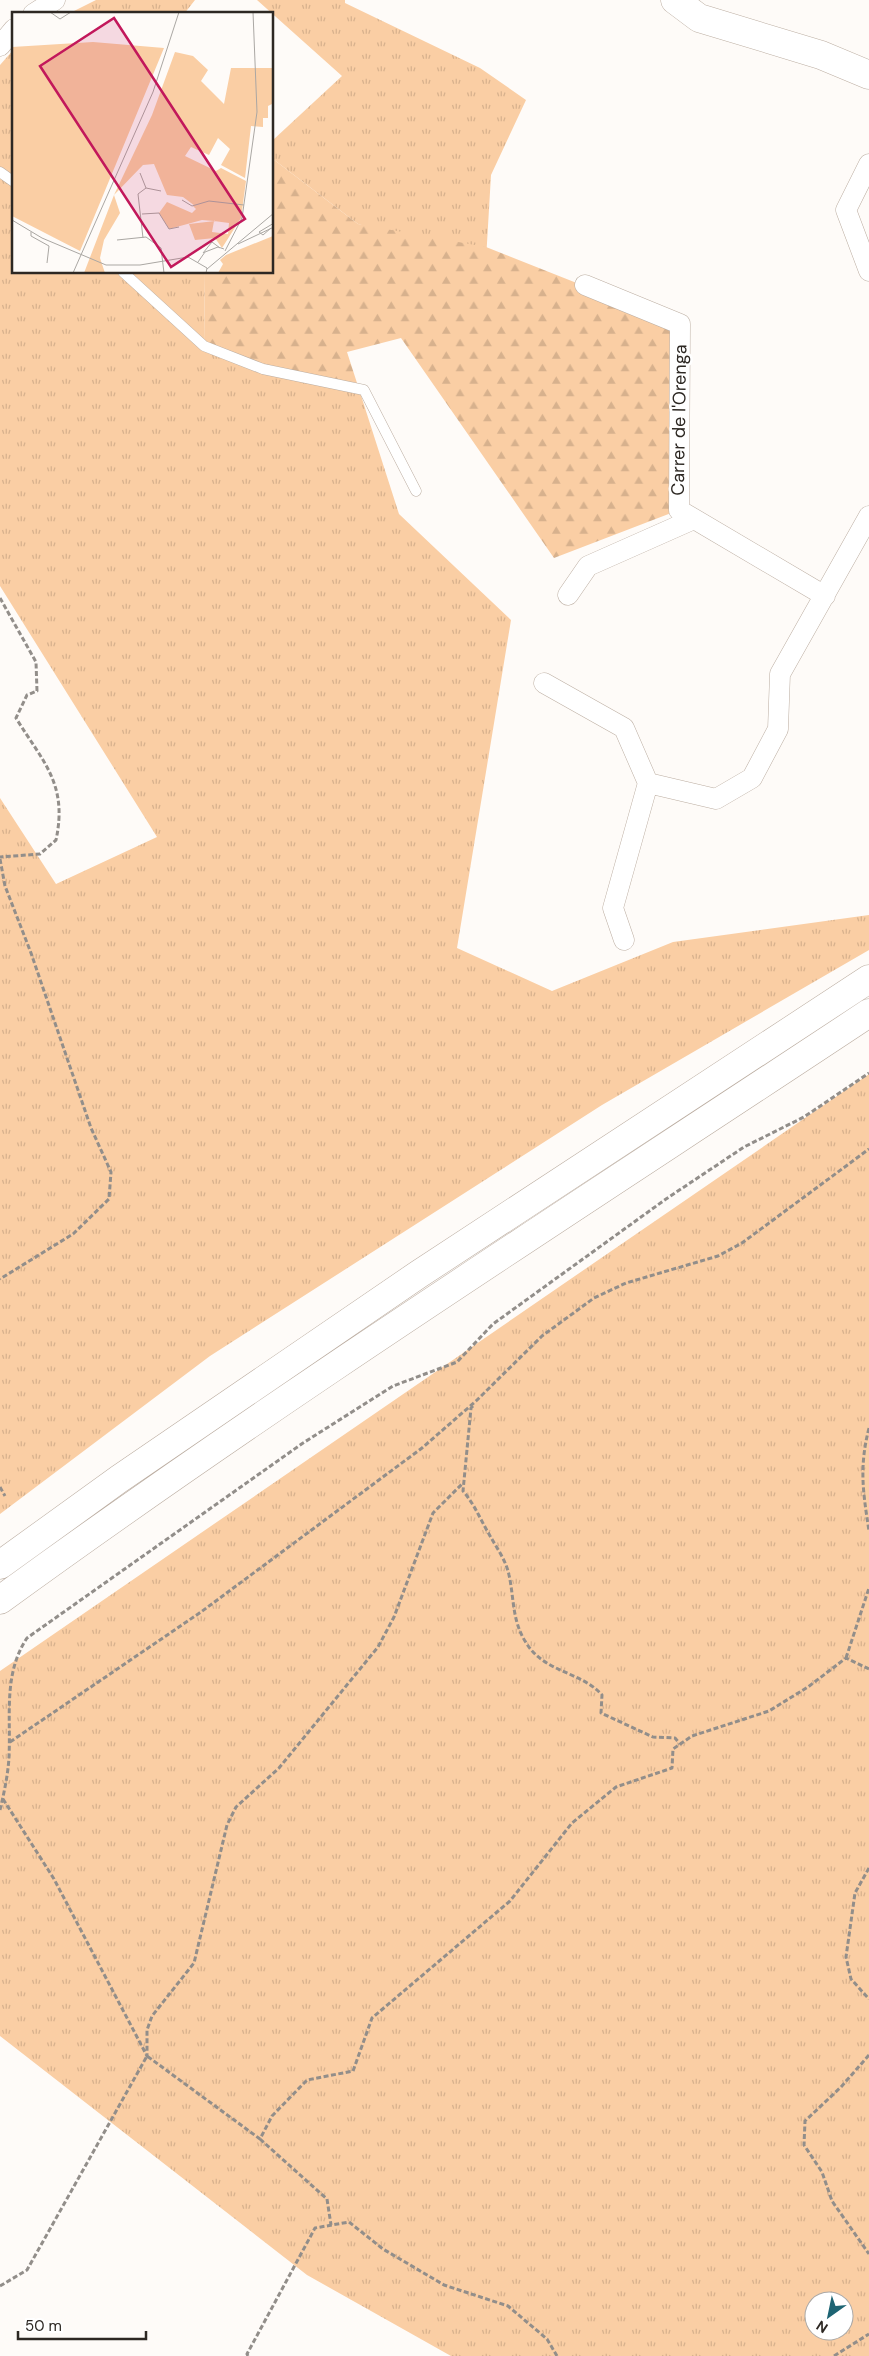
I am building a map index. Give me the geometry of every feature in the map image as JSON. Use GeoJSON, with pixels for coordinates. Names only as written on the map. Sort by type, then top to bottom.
{"type":"FeatureCollection","features":[{"type":"Feature","properties":{"kind":"main road"},"geometry":{"type":"LineString","coordinates":[[675,0],[699,18],[821,55],[869,75]]}},
{"type":"Feature","properties":{"kind":"main road"},"geometry":{"type":"LineString","coordinates":[[0,1565],[119,1479],[420,1274],[869,979]]}},
{"type":"Feature","properties":{"kind":"main road"},"geometry":{"type":"LineString","coordinates":[[0,1600],[376,1337],[869,1013]]}},
{"type":"Feature","properties":{"kind":"street"},"geometry":{"type":"LineString","coordinates":[[36,12],[55,0]]}},
{"type":"Feature","properties":{"kind":"street"},"geometry":{"type":"LineString","coordinates":[[0,46],[12,31]]}},
{"type":"Feature","properties":{"kind":"street"},"geometry":{"type":"LineString","coordinates":[[869,164],[846,210],[869,271]]}},
{"type":"Feature","properties":{"kind":"street","name":"Carrer de l'Orenga"},"geometry":{"type":"LineString","coordinates":[[585,285],[680,324],[679,510],[824,596]]}},
{"type":"Feature","properties":{"kind":"street"},"geometry":{"type":"LineString","coordinates":[[648,783],[716,799],[752,778],[778,729],[780,674],[869,516]]}},
{"type":"Feature","properties":{"kind":"street"},"geometry":{"type":"LineString","coordinates":[[568,595],[588,566],[694,519]]}},
{"type":"Feature","properties":{"kind":"street"},"geometry":{"type":"LineString","coordinates":[[544,683],[624,728],[648,783],[613,908],[624,940]]}},
{"type":"Feature","properties":{"kind":"lane"},"geometry":{"type":"LineString","coordinates":[[0,172],[12,181]]}},
{"type":"Feature","properties":{"kind":"lane"},"geometry":{"type":"LineString","coordinates":[[125,274],[204,346],[263,369],[364,390],[416,491]]}},
{"type":"Feature","properties":{"kind":"path"},"geometry":{"type":"LineString","coordinates":[[0,598],[36,662],[37,691],[27,695],[16,718],[55,782],[60,808],[56,840],[40,854],[0,858],[5,886],[32,953],[91,1128],[110,1172],[109,1199],[73,1234],[0,1279]]}},
{"type":"Feature","properties":{"kind":"path"},"geometry":{"type":"LineString","coordinates":[[0,1810],[9,1743],[11,1674],[17,1653],[27,1638],[302,1443],[393,1386],[457,1362],[493,1324],[666,1199],[744,1147],[804,1117],[869,1073]]}},
{"type":"Feature","properties":{"kind":"path"},"geometry":{"type":"LineString","coordinates":[[9,1743],[209,1606],[422,1448],[490,1387],[542,1336],[594,1298],[626,1283],[718,1256],[742,1243],[869,1149]]}},
{"type":"Feature","properties":{"kind":"path"},"geometry":{"type":"LineString","coordinates":[[490,1387],[471,1408],[463,1491],[477,1510],[509,1574],[514,1616],[525,1642],[539,1658],[556,1670],[594,1686],[602,1695],[601,1713],[654,1737],[675,1738],[680,1744]]}},
{"type":"Feature","properties":{"kind":"path"},"geometry":{"type":"LineString","coordinates":[[869,1428],[862,1455],[862,1481],[869,1531]]}},
{"type":"Feature","properties":{"kind":"path"},"geometry":{"type":"LineString","coordinates":[[0,2286],[27,2270],[147,2056],[147,2030],[152,2016],[194,1963],[227,1825],[236,1807],[279,1768],[378,1647],[394,1617],[433,1513],[463,1484]]}},
{"type":"Feature","properties":{"kind":"path"},"geometry":{"type":"LineString","coordinates":[[0,1487],[5,1496]]}},
{"type":"Feature","properties":{"kind":"path"},"geometry":{"type":"LineString","coordinates":[[260,2139],[272,2116],[307,2080],[353,2071],[372,2018],[510,1901],[572,1823],[616,1786],[672,1768],[673,1749],[692,1736],[769,1711],[808,1687],[846,1658],[869,1588]]}},
{"type":"Feature","properties":{"kind":"path"},"geometry":{"type":"LineString","coordinates":[[846,1658],[869,1669]]}},
{"type":"Feature","properties":{"kind":"path"},"geometry":{"type":"LineString","coordinates":[[3,1798],[54,1879],[147,2056],[260,2139],[327,2199],[331,2225]]}},
{"type":"Feature","properties":{"kind":"path"},"geometry":{"type":"LineString","coordinates":[[869,1868],[855,1893],[846,1957],[852,1979],[869,1999]]}},
{"type":"Feature","properties":{"kind":"path"},"geometry":{"type":"LineString","coordinates":[[869,2055],[841,2087],[805,2121],[804,2145],[822,2172],[832,2201],[869,2254]]}},
{"type":"Feature","properties":{"kind":"path"},"geometry":{"type":"LineString","coordinates":[[248,2356],[247,2354],[315,2228],[349,2222],[383,2248],[444,2285],[508,2306],[547,2339],[557,2356]]}},
{"type":"Feature","properties":{"kind":"path"},"geometry":{"type":"LineString","coordinates":[[834,2356],[869,2334]]}},
{"type":"Feature","properties":{"kind":"green space"},"geometry":{"type":"Polygon","coordinates":[[[96,0],[195,0],[186,12],[72,12],[96,0]]]}},
{"type":"Feature","properties":{"kind":"green space"},"geometry":{"type":"Polygon","coordinates":[[[257,0],[345,0],[345,3],[480,68],[526,100],[491,175],[486,260],[358,224],[274,160],[274,139],[342,76],[274,15],[274,12],[270,12],[257,0]]]}},
{"type":"Feature","properties":{"kind":"green space"},"geometry":{"type":"Polygon","coordinates":[[[12,51],[12,274],[205,274],[204,346],[263,369],[357,383],[399,514],[511,620],[457,948],[552,991],[673,942],[869,915],[869,950],[602,1105],[210,1356],[0,1514],[0,798],[56,884],[157,837],[0,586],[0,65],[12,51]]]}},
{"type":"Feature","properties":{"kind":"green space"},"geometry":{"type":"Polygon","coordinates":[[[274,160],[358,224],[486,247],[680,324],[679,510],[554,558],[401,338],[347,352],[357,383],[263,369],[204,346],[205,274],[274,274],[274,160]]]}},
{"type":"Feature","properties":{"kind":"green space"},"geometry":{"type":"Polygon","coordinates":[[[869,1074],[869,2356],[451,2356],[307,2275],[0,2036],[0,1671],[869,1074]]]}}]}
